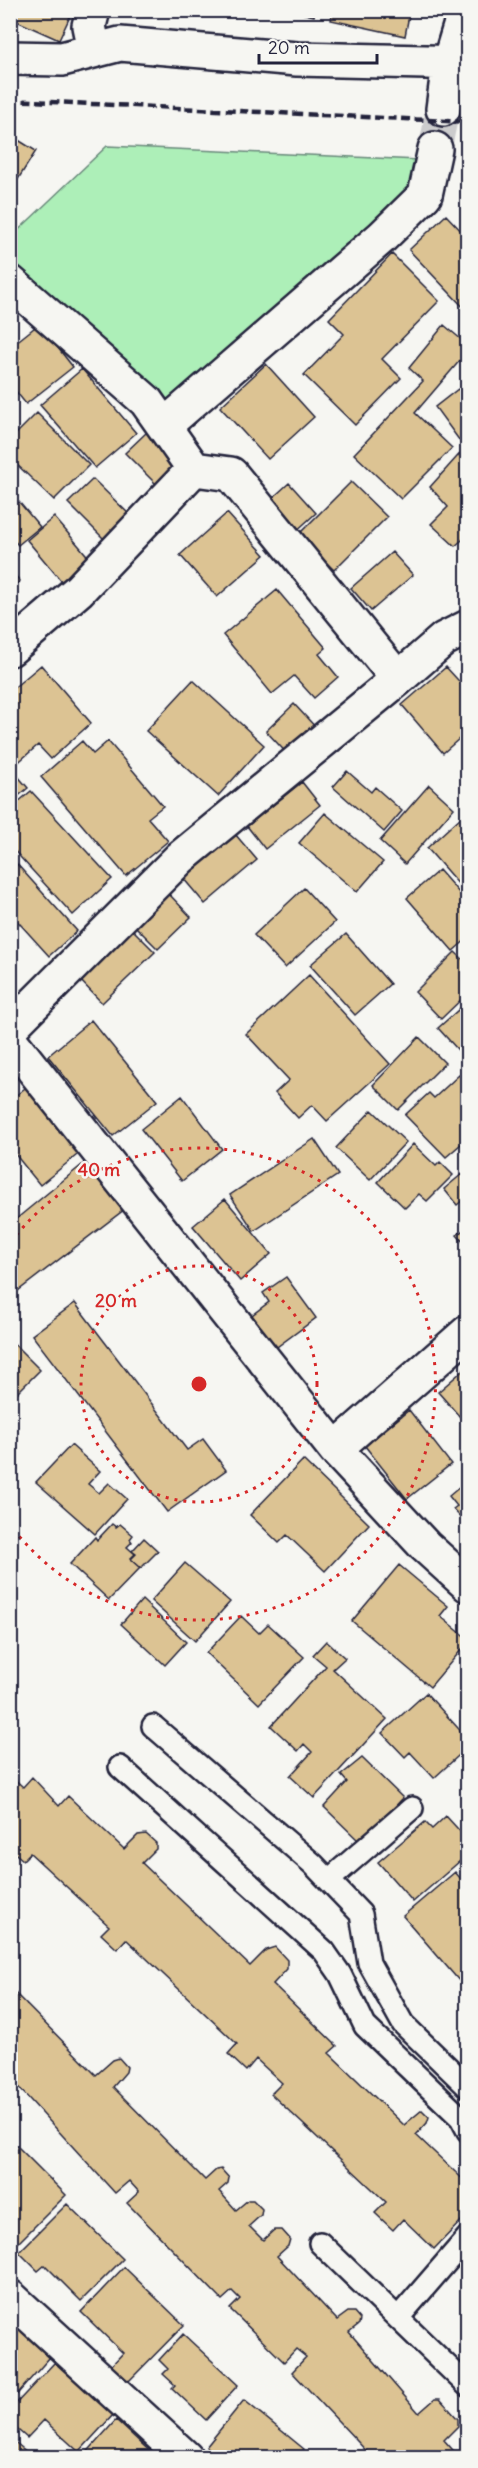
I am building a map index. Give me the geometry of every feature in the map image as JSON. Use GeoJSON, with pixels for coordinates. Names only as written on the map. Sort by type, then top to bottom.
{"type":"FeatureCollection","features":[{"type":"Feature","properties":{"kind":"street"},"geometry":{"type":"LineString","coordinates":[[93,10],[89,26],[94,50]]}},
{"type":"Feature","properties":{"kind":"street"},"geometry":{"type":"LineString","coordinates":[[442,109],[458,63],[465,10]]}},
{"type":"Feature","properties":{"kind":"street"},"geometry":{"type":"LineString","coordinates":[[10,58],[62,59],[120,44],[297,59],[458,63]]}},
{"type":"Feature","properties":{"kind":"street"},"geometry":{"type":"LineString","coordinates":[[164,426],[382,237],[425,195],[435,149]]}},
{"type":"Feature","properties":{"kind":"street"},"geometry":{"type":"LineString","coordinates":[[10,282],[146,401],[194,469],[231,474],[398,680]]}},
{"type":"Feature","properties":{"kind":"street"},"geometry":{"type":"LineString","coordinates":[[10,649],[79,590],[194,469]]}},
{"type":"Feature","properties":{"kind":"street"},"geometry":{"type":"LineString","coordinates":[[10,1028],[180,858],[398,680],[444,639],[468,627]]}},
{"type":"Feature","properties":{"kind":"street"},"geometry":{"type":"LineString","coordinates":[[10,1040],[335,1449],[425,1546],[468,1585]]}},
{"type":"Feature","properties":{"kind":"street"},"geometry":{"type":"LineString","coordinates":[[335,1449],[468,1332]]}},
{"type":"Feature","properties":{"kind":"street"},"geometry":{"type":"LineString","coordinates":[[10,2297],[186,2457]]}},
{"type":"Feature","properties":{"kind":"lane"},"geometry":{"type":"LineString","coordinates":[[153,1726],[313,1864],[361,1914],[369,1963],[404,2024],[468,2087]]}},
{"type":"Feature","properties":{"kind":"lane"},"geometry":{"type":"LineString","coordinates":[[120,1767],[324,1951],[340,1974],[365,2026],[461,2118],[468,2131]]}},
{"type":"Feature","properties":{"kind":"lane"},"geometry":{"type":"LineString","coordinates":[[329,1880],[412,1808]]}},
{"type":"Feature","properties":{"kind":"lane"},"geometry":{"type":"LineString","coordinates":[[398,2318],[468,2237]]}},
{"type":"Feature","properties":{"kind":"lane"},"geometry":{"type":"LineString","coordinates":[[320,2243],[468,2386]]}},
{"type":"Feature","properties":{"kind":"green space"},"geometry":{"type":"Polygon","coordinates":[[[107,146],[419,160],[415,192],[166,409],[11,262],[10,238],[107,146]]]}},
{"type":"Feature","properties":{"kind":"building"},"geometry":{"type":"Polygon","coordinates":[[[12,10],[73,10],[59,40],[10,18],[12,10]]]}},
{"type":"Feature","properties":{"kind":"building"},"geometry":{"type":"Polygon","coordinates":[[[289,10],[315,10],[314,16],[289,10]]]}},
{"type":"Feature","properties":{"kind":"building"},"geometry":{"type":"Polygon","coordinates":[[[333,10],[410,10],[405,36],[331,20],[333,10]]]}},
{"type":"Feature","properties":{"kind":"building"},"geometry":{"type":"Polygon","coordinates":[[[15,138],[36,151],[13,187],[10,186],[10,144],[15,138]]]}},
{"type":"Feature","properties":{"kind":"building"},"geometry":{"type":"Polygon","coordinates":[[[446,215],[468,238],[468,312],[409,250],[446,215]]]}},
{"type":"Feature","properties":{"kind":"building"},"geometry":{"type":"Polygon","coordinates":[[[392,254],[439,301],[382,359],[401,378],[355,425],[304,375],[344,334],[329,319],[392,254]]]}},
{"type":"Feature","properties":{"kind":"building"},"geometry":{"type":"Polygon","coordinates":[[[39,324],[73,367],[26,404],[10,384],[10,347],[39,324]]]}},
{"type":"Feature","properties":{"kind":"building"},"geometry":{"type":"Polygon","coordinates":[[[444,325],[468,345],[468,351],[415,413],[452,448],[401,499],[354,454],[423,381],[409,368],[444,325]]]}},
{"type":"Feature","properties":{"kind":"building"},"geometry":{"type":"Polygon","coordinates":[[[266,364],[314,417],[268,459],[220,407],[266,364]]]}},
{"type":"Feature","properties":{"kind":"building"},"geometry":{"type":"Polygon","coordinates":[[[82,369],[136,433],[95,468],[40,405],[82,369]]]}},
{"type":"Feature","properties":{"kind":"building"},"geometry":{"type":"Polygon","coordinates":[[[458,389],[468,399],[468,535],[455,546],[431,524],[448,507],[430,487],[465,448],[435,407],[458,389]]]}},
{"type":"Feature","properties":{"kind":"building"},"geometry":{"type":"Polygon","coordinates":[[[37,413],[89,465],[54,500],[10,458],[10,440],[37,413]]]}},
{"type":"Feature","properties":{"kind":"building"},"geometry":{"type":"Polygon","coordinates":[[[147,432],[181,468],[160,488],[125,453],[147,432]]]}},
{"type":"Feature","properties":{"kind":"building"},"geometry":{"type":"Polygon","coordinates":[[[93,479],[134,519],[109,544],[68,503],[93,479]]]}},
{"type":"Feature","properties":{"kind":"building"},"geometry":{"type":"Polygon","coordinates":[[[351,482],[387,517],[334,570],[298,535],[351,482]]]}},
{"type":"Feature","properties":{"kind":"building"},"geometry":{"type":"Polygon","coordinates":[[[289,483],[316,513],[293,534],[266,504],[289,483]]]}},
{"type":"Feature","properties":{"kind":"building"},"geometry":{"type":"Polygon","coordinates":[[[19,502],[40,527],[18,545],[10,536],[10,509],[19,502]]]}},
{"type":"Feature","properties":{"kind":"building"},"geometry":{"type":"Polygon","coordinates":[[[227,513],[265,555],[217,597],[180,555],[227,513]]]}},
{"type":"Feature","properties":{"kind":"building"},"geometry":{"type":"Polygon","coordinates":[[[54,517],[91,560],[63,583],[27,540],[54,517]]]}},
{"type":"Feature","properties":{"kind":"building"},"geometry":{"type":"Polygon","coordinates":[[[392,552],[413,575],[371,611],[351,588],[392,552]]]}},
{"type":"Feature","properties":{"kind":"building"},"geometry":{"type":"Polygon","coordinates":[[[10,570],[20,581],[10,589],[10,570]]]}},
{"type":"Feature","properties":{"kind":"building"},"geometry":{"type":"Polygon","coordinates":[[[277,590],[326,648],[319,654],[338,677],[314,698],[294,676],[272,694],[223,635],[277,590]]]}},
{"type":"Feature","properties":{"kind":"building"},"geometry":{"type":"Polygon","coordinates":[[[41,665],[91,723],[51,759],[38,745],[14,766],[10,762],[10,691],[41,665]]]}},
{"type":"Feature","properties":{"kind":"building"},"geometry":{"type":"Polygon","coordinates":[[[446,667],[468,691],[468,731],[443,753],[402,705],[446,667]]]}},
{"type":"Feature","properties":{"kind":"building"},"geometry":{"type":"Polygon","coordinates":[[[193,680],[264,745],[218,796],[146,731],[193,680]]]}},
{"type":"Feature","properties":{"kind":"building"},"geometry":{"type":"Polygon","coordinates":[[[294,704],[320,732],[292,759],[266,731],[294,704]]]}},
{"type":"Feature","properties":{"kind":"building"},"geometry":{"type":"Polygon","coordinates":[[[82,741],[93,754],[108,741],[163,806],[148,818],[168,841],[126,876],[41,777],[82,741]]]}},
{"type":"Feature","properties":{"kind":"building"},"geometry":{"type":"Polygon","coordinates":[[[10,767],[28,788],[10,803],[10,767]]]}},
{"type":"Feature","properties":{"kind":"building"},"geometry":{"type":"Polygon","coordinates":[[[347,771],[371,792],[375,787],[402,811],[384,832],[333,787],[347,771]]]}},
{"type":"Feature","properties":{"kind":"building"},"geometry":{"type":"Polygon","coordinates":[[[302,782],[320,805],[265,849],[247,826],[302,782]]]}},
{"type":"Feature","properties":{"kind":"building"},"geometry":{"type":"Polygon","coordinates":[[[429,785],[454,808],[405,864],[380,841],[429,785]]]}},
{"type":"Feature","properties":{"kind":"building"},"geometry":{"type":"Polygon","coordinates":[[[31,791],[112,879],[73,915],[10,846],[10,809],[31,791]]]}},
{"type":"Feature","properties":{"kind":"building"},"geometry":{"type":"Polygon","coordinates":[[[325,813],[383,862],[357,892],[299,843],[325,813]]]}},
{"type":"Feature","properties":{"kind":"building"},"geometry":{"type":"Polygon","coordinates":[[[461,817],[468,824],[468,881],[461,887],[427,848],[461,817]]]}},
{"type":"Feature","properties":{"kind":"building"},"geometry":{"type":"Polygon","coordinates":[[[235,834],[257,860],[205,904],[183,878],[235,834]]]}},
{"type":"Feature","properties":{"kind":"building"},"geometry":{"type":"Polygon","coordinates":[[[15,862],[77,931],[49,956],[10,913],[10,866],[15,862]]]}},
{"type":"Feature","properties":{"kind":"building"},"geometry":{"type":"Polygon","coordinates":[[[439,870],[468,903],[468,938],[453,951],[407,898],[439,870]]]}},
{"type":"Feature","properties":{"kind":"building"},"geometry":{"type":"Polygon","coordinates":[[[304,888],[335,922],[285,968],[254,935],[304,888]]]}},
{"type":"Feature","properties":{"kind":"building"},"geometry":{"type":"Polygon","coordinates":[[[168,893],[191,917],[158,949],[134,925],[168,893]]]}},
{"type":"Feature","properties":{"kind":"building"},"geometry":{"type":"Polygon","coordinates":[[[130,927],[155,952],[102,1003],[78,978],[130,927]]]}},
{"type":"Feature","properties":{"kind":"building"},"geometry":{"type":"Polygon","coordinates":[[[346,934],[390,984],[355,1015],[310,965],[346,934]]]}},
{"type":"Feature","properties":{"kind":"building"},"geometry":{"type":"Polygon","coordinates":[[[455,952],[468,964],[468,993],[441,1019],[415,992],[455,952]]]}},
{"type":"Feature","properties":{"kind":"building"},"geometry":{"type":"Polygon","coordinates":[[[309,975],[390,1064],[327,1121],[312,1105],[298,1118],[275,1093],[289,1080],[246,1034],[309,975]]]}},
{"type":"Feature","properties":{"kind":"building"},"geometry":{"type":"Polygon","coordinates":[[[466,1003],[468,1004],[468,1061],[438,1028],[466,1003]]]}},
{"type":"Feature","properties":{"kind":"building"},"geometry":{"type":"Polygon","coordinates":[[[91,1020],[157,1101],[113,1136],[48,1056],[91,1020]]]}},
{"type":"Feature","properties":{"kind":"building"},"geometry":{"type":"Polygon","coordinates":[[[419,1037],[445,1063],[398,1110],[373,1085],[419,1037]]]}},
{"type":"Feature","properties":{"kind":"building"},"geometry":{"type":"Polygon","coordinates":[[[459,1075],[468,1084],[468,1127],[464,1130],[468,1138],[446,1157],[405,1115],[429,1093],[434,1098],[459,1075]]]}},
{"type":"Feature","properties":{"kind":"building"},"geometry":{"type":"Polygon","coordinates":[[[34,1081],[87,1147],[40,1185],[10,1148],[10,1100],[34,1081]]]}},
{"type":"Feature","properties":{"kind":"building"},"geometry":{"type":"Polygon","coordinates":[[[182,1096],[222,1149],[182,1181],[141,1129],[182,1096]]]}},
{"type":"Feature","properties":{"kind":"building"},"geometry":{"type":"Polygon","coordinates":[[[372,1110],[406,1142],[370,1180],[336,1148],[372,1110]]]}},
{"type":"Feature","properties":{"kind":"building"},"geometry":{"type":"Polygon","coordinates":[[[314,1139],[338,1175],[254,1231],[230,1195],[314,1139]]]}},
{"type":"Feature","properties":{"kind":"building"},"geometry":{"type":"Polygon","coordinates":[[[413,1144],[436,1166],[440,1162],[453,1175],[427,1201],[419,1194],[405,1208],[378,1182],[413,1144]]]}},
{"type":"Feature","properties":{"kind":"building"},"geometry":{"type":"Polygon","coordinates":[[[88,1160],[125,1209],[10,1297],[10,1224],[88,1160]]]}},
{"type":"Feature","properties":{"kind":"building"},"geometry":{"type":"Polygon","coordinates":[[[468,1169],[468,1196],[457,1205],[444,1189],[468,1169]]]}},
{"type":"Feature","properties":{"kind":"building"},"geometry":{"type":"Polygon","coordinates":[[[225,1199],[271,1254],[240,1281],[193,1226],[225,1199]]]}},
{"type":"Feature","properties":{"kind":"building"},"geometry":{"type":"Polygon","coordinates":[[[468,1226],[468,1247],[457,1235],[468,1226]]]}},
{"type":"Feature","properties":{"kind":"building"},"geometry":{"type":"Polygon","coordinates":[[[286,1277],[316,1318],[266,1355],[255,1340],[265,1333],[252,1315],[269,1302],[263,1293],[286,1277]]]}},
{"type":"Feature","properties":{"kind":"building"},"geometry":{"type":"Polygon","coordinates":[[[75,1303],[187,1450],[203,1439],[226,1470],[167,1512],[32,1335],[75,1303]]]}},
{"type":"Feature","properties":{"kind":"building"},"geometry":{"type":"Polygon","coordinates":[[[13,1343],[40,1370],[10,1400],[10,1346],[13,1343]]]}},
{"type":"Feature","properties":{"kind":"building"},"geometry":{"type":"Polygon","coordinates":[[[468,1366],[468,1426],[438,1392],[468,1366]]]}},
{"type":"Feature","properties":{"kind":"building"},"geometry":{"type":"Polygon","coordinates":[[[409,1410],[451,1464],[407,1499],[365,1446],[409,1410]]]}},
{"type":"Feature","properties":{"kind":"building"},"geometry":{"type":"Polygon","coordinates":[[[71,1445],[100,1471],[88,1484],[99,1493],[109,1483],[127,1499],[95,1534],[36,1482],[71,1445]]]}},
{"type":"Feature","properties":{"kind":"building"},"geometry":{"type":"Polygon","coordinates":[[[303,1460],[369,1524],[325,1571],[287,1535],[279,1543],[250,1515],[303,1460]]]}},
{"type":"Feature","properties":{"kind":"building"},"geometry":{"type":"Polygon","coordinates":[[[468,1480],[468,1525],[453,1509],[457,1506],[449,1496],[468,1480]]]}},
{"type":"Feature","properties":{"kind":"building"},"geometry":{"type":"Polygon","coordinates":[[[112,1524],[116,1527],[120,1524],[133,1535],[130,1539],[132,1542],[127,1547],[135,1554],[130,1559],[140,1568],[109,1600],[70,1564],[95,1537],[97,1540],[112,1524]]]}},
{"type":"Feature","properties":{"kind":"building"},"geometry":{"type":"Polygon","coordinates":[[[144,1538],[158,1551],[141,1568],[131,1559],[136,1554],[132,1551],[144,1538]]]}},
{"type":"Feature","properties":{"kind":"building"},"geometry":{"type":"Polygon","coordinates":[[[185,1563],[230,1602],[195,1641],[151,1601],[185,1563]]]}},
{"type":"Feature","properties":{"kind":"building"},"geometry":{"type":"Polygon","coordinates":[[[399,1565],[448,1606],[440,1616],[468,1639],[468,1642],[430,1687],[352,1621],[399,1565]]]}},
{"type":"Feature","properties":{"kind":"building"},"geometry":{"type":"Polygon","coordinates":[[[142,1600],[186,1642],[165,1665],[121,1624],[142,1600]]]}},
{"type":"Feature","properties":{"kind":"building"},"geometry":{"type":"Polygon","coordinates":[[[241,1616],[259,1633],[268,1624],[304,1657],[259,1704],[206,1653],[241,1616]]]}},
{"type":"Feature","properties":{"kind":"building"},"geometry":{"type":"Polygon","coordinates":[[[326,1641],[345,1658],[333,1669],[387,1719],[314,1798],[290,1776],[312,1752],[304,1744],[298,1751],[271,1726],[326,1666],[313,1655],[326,1641]]]}},
{"type":"Feature","properties":{"kind":"building"},"geometry":{"type":"Polygon","coordinates":[[[426,1693],[468,1739],[468,1747],[434,1778],[410,1752],[405,1757],[382,1733],[426,1693]]]}},
{"type":"Feature","properties":{"kind":"building"},"geometry":{"type":"Polygon","coordinates":[[[362,1758],[403,1798],[361,1843],[324,1807],[347,1782],[341,1775],[362,1758]]]}},
{"type":"Feature","properties":{"kind":"building"},"geometry":{"type":"Polygon","coordinates":[[[10,1775],[23,1787],[32,1777],[59,1806],[68,1796],[124,1849],[138,1835],[146,1834],[156,1843],[156,1849],[142,1863],[250,1966],[266,1950],[275,1947],[287,1960],[287,1969],[273,1984],[337,2046],[329,2053],[404,2125],[422,2110],[429,2117],[427,2123],[416,2135],[468,2184],[468,2214],[434,2249],[403,2219],[393,2230],[375,2213],[386,2202],[271,2094],[282,2083],[256,2059],[246,2071],[228,2054],[237,2044],[126,1939],[117,1949],[101,1934],[109,1926],[30,1853],[23,1860],[10,1849],[10,1775]]]}},
{"type":"Feature","properties":{"kind":"building"},"geometry":{"type":"Polygon","coordinates":[[[446,1816],[468,1840],[468,1854],[413,1902],[378,1862],[425,1822],[432,1829],[446,1816]]]}},
{"type":"Feature","properties":{"kind":"building"},"geometry":{"type":"Polygon","coordinates":[[[455,1872],[468,1887],[468,1991],[403,1916],[455,1872]]]}},
{"type":"Feature","properties":{"kind":"building"},"geometry":{"type":"Polygon","coordinates":[[[10,1988],[96,2075],[113,2060],[119,2058],[127,2067],[126,2072],[113,2087],[205,2180],[216,2170],[221,2169],[229,2178],[228,2183],[219,2191],[236,2210],[248,2200],[253,2200],[262,2209],[261,2215],[249,2226],[263,2240],[274,2230],[282,2230],[290,2239],[288,2246],[277,2256],[337,2320],[348,2312],[354,2312],[360,2319],[359,2324],[349,2332],[419,2413],[435,2399],[440,2399],[458,2419],[458,2426],[444,2440],[460,2458],[400,2458],[393,2451],[386,2458],[373,2458],[292,2372],[306,2357],[296,2349],[284,2362],[230,2309],[240,2299],[232,2291],[222,2300],[127,2203],[139,2192],[129,2181],[115,2193],[10,2078],[10,1988]]]}},
{"type":"Feature","properties":{"kind":"building"},"geometry":{"type":"Polygon","coordinates":[[[13,2142],[66,2195],[18,2243],[10,2235],[10,2145],[13,2142]]]}},
{"type":"Feature","properties":{"kind":"building"},"geometry":{"type":"Polygon","coordinates":[[[67,2204],[123,2259],[81,2301],[45,2265],[38,2271],[19,2252],[67,2204]]]}},
{"type":"Feature","properties":{"kind":"building"},"geometry":{"type":"Polygon","coordinates":[[[124,2267],[184,2325],[127,2383],[110,2367],[123,2353],[81,2312],[124,2267]]]}},
{"type":"Feature","properties":{"kind":"building"},"geometry":{"type":"Polygon","coordinates":[[[10,2321],[50,2357],[12,2400],[10,2398],[10,2321]]]}},
{"type":"Feature","properties":{"kind":"building"},"geometry":{"type":"Polygon","coordinates":[[[183,2334],[238,2385],[206,2420],[172,2388],[175,2385],[163,2374],[168,2369],[159,2360],[183,2334]]]}},
{"type":"Feature","properties":{"kind":"building"},"geometry":{"type":"Polygon","coordinates":[[[55,2362],[113,2415],[79,2452],[44,2420],[27,2438],[10,2423],[10,2410],[55,2362]]]}},
{"type":"Feature","properties":{"kind":"building"},"geometry":{"type":"Polygon","coordinates":[[[244,2400],[304,2449],[297,2458],[219,2458],[206,2447],[244,2400]]]}},
{"type":"Feature","properties":{"kind":"building"},"geometry":{"type":"Polygon","coordinates":[[[116,2420],[157,2458],[82,2458],[116,2420]]]}},
{"type":"Feature","properties":{"kind":"building"},"geometry":{"type":"Polygon","coordinates":[[[10,2438],[34,2458],[10,2458],[10,2438]]]}},
{"type":"Feature","properties":{"kind":"tunnel"},"geometry":{"type":"LineString","coordinates":[[435,149],[443,109]]}},
{"type":"Feature","properties":{"kind":"railway"},"geometry":{"type":"LineString","coordinates":[[10,100],[468,122]]}}]}
